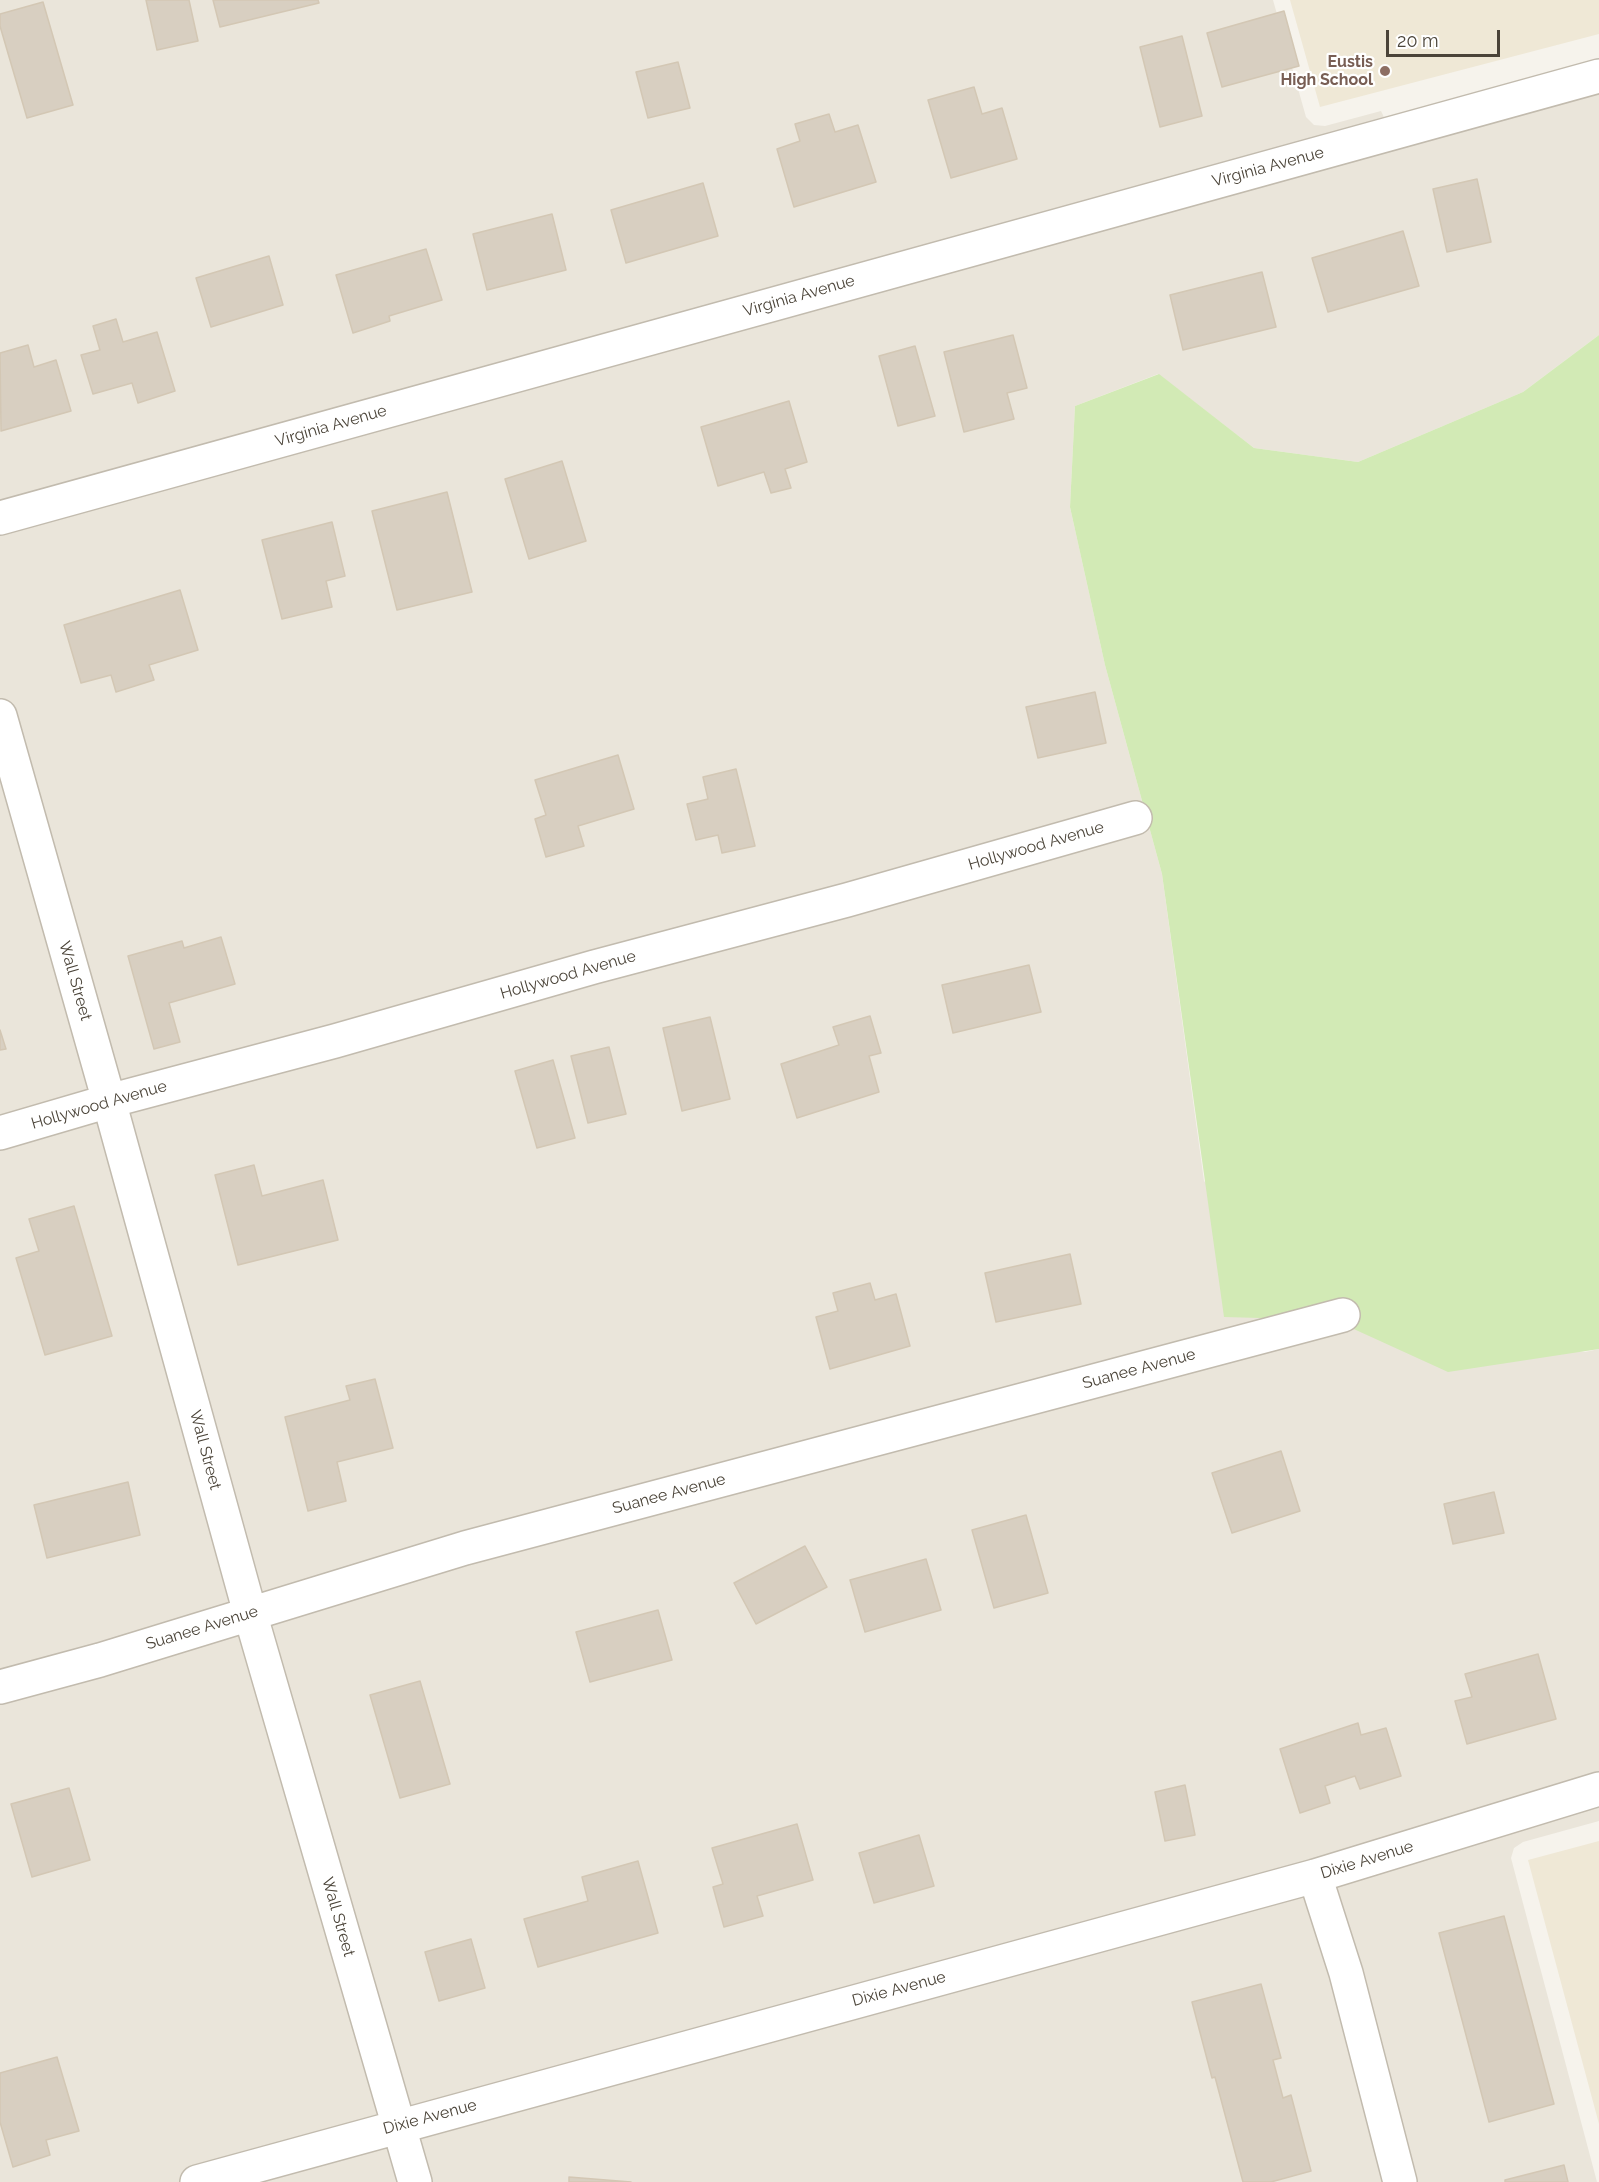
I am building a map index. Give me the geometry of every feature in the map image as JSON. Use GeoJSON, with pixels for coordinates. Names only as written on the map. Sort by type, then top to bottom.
{"type":"FeatureCollection","features":[{"type":"Feature","properties":{"kind":"street","name":"Virginia Avenue"},"geometry":{"type":"LineString","coordinates":[[0,518],[1599,76]]}},
{"type":"Feature","properties":{"kind":"street","name":"Wall Street"},"geometry":{"type":"LineString","coordinates":[[0,716],[250,1613],[415,2182]]}},
{"type":"Feature","properties":{"kind":"street","name":"Hollywood Avenue"},"geometry":{"type":"LineString","coordinates":[[0,1132],[847,900],[1135,818]]}},
{"type":"Feature","properties":{"kind":"street","name":"Suanee Avenue"},"geometry":{"type":"LineString","coordinates":[[0,1687],[100,1660],[465,1548],[1342,1315]]}},
{"type":"Feature","properties":{"kind":"street","name":"Dixie Avenue"},"geometry":{"type":"LineString","coordinates":[[196,2182],[1315,1876],[1599,1789]]}},
{"type":"Feature","properties":{"kind":"street"},"geometry":{"type":"LineString","coordinates":[[1315,1876],[1346,1973],[1400,2182]]}},
{"type":"Feature","properties":{"kind":"shaded area"},"geometry":{"type":"Polygon","coordinates":[[[0,0],[1273,0],[1306,117],[1314,125],[1325,126],[1381,111],[1396,142],[1599,94],[1599,335],[1523,392],[1358,462],[1254,448],[1158,374],[1075,406],[1070,507],[1105,665],[1162,874],[1204,1181],[1334,1320],[1585,1352],[1599,1349],[1599,1821],[1523,1842],[1514,1848],[1511,1858],[1597,2182],[0,2182],[0,0]]]}},
{"type":"Feature","properties":{"kind":"shaded area","name":"Eustis High School"},"geometry":{"type":"Polygon","coordinates":[[[1290,0],[1599,0],[1599,34],[1320,107],[1290,0]]]}},
{"type":"Feature","properties":{"kind":"shaded area"},"geometry":{"type":"Polygon","coordinates":[[[1599,1841],[1599,2124],[1528,1860],[1599,1841]]]}},
{"type":"Feature","properties":{"kind":"green space"},"geometry":{"type":"Polygon","coordinates":[[[1599,335],[1599,1349],[1448,1372],[1334,1320],[1224,1317],[1162,874],[1105,665],[1070,507],[1075,406],[1159,374],[1254,448],[1358,462],[1523,392],[1599,335]]]}},
{"type":"Feature","properties":{"kind":"building"},"geometry":{"type":"Polygon","coordinates":[[[146,0],[189,0],[198,41],[157,50],[146,0]]]}},
{"type":"Feature","properties":{"kind":"building"},"geometry":{"type":"Polygon","coordinates":[[[213,0],[318,0],[319,3],[220,27],[213,0]]]}},
{"type":"Feature","properties":{"kind":"building"},"geometry":{"type":"Polygon","coordinates":[[[43,2],[73,105],[27,118],[0,26],[0,14],[43,2]]]}},
{"type":"Feature","properties":{"kind":"building"},"geometry":{"type":"Polygon","coordinates":[[[1284,11],[1299,66],[1222,87],[1207,33],[1284,11]]]}},
{"type":"Feature","properties":{"kind":"building"},"geometry":{"type":"Polygon","coordinates":[[[1182,36],[1202,116],[1160,127],[1140,47],[1182,36]]]}},
{"type":"Feature","properties":{"kind":"building"},"geometry":{"type":"Polygon","coordinates":[[[678,62],[690,108],[648,118],[636,72],[678,62]]]}},
{"type":"Feature","properties":{"kind":"building"},"geometry":{"type":"Polygon","coordinates":[[[974,87],[982,114],[1002,108],[1017,159],[951,178],[928,100],[974,87]]]}},
{"type":"Feature","properties":{"kind":"building"},"geometry":{"type":"Polygon","coordinates":[[[829,114],[835,132],[858,125],[876,182],[794,207],[777,149],[800,141],[795,124],[829,114]]]}},
{"type":"Feature","properties":{"kind":"building"},"geometry":{"type":"Polygon","coordinates":[[[1477,179],[1491,242],[1447,252],[1433,189],[1477,179]]]}},
{"type":"Feature","properties":{"kind":"building"},"geometry":{"type":"Polygon","coordinates":[[[703,183],[718,236],[626,263],[611,210],[703,183]]]}},
{"type":"Feature","properties":{"kind":"building"},"geometry":{"type":"Polygon","coordinates":[[[552,214],[566,270],[487,290],[473,234],[552,214]]]}},
{"type":"Feature","properties":{"kind":"building"},"geometry":{"type":"Polygon","coordinates":[[[1403,231],[1419,286],[1328,312],[1312,258],[1403,231]]]}},
{"type":"Feature","properties":{"kind":"building"},"geometry":{"type":"Polygon","coordinates":[[[426,249],[442,300],[389,316],[390,321],[353,333],[336,275],[426,249]]]}},
{"type":"Feature","properties":{"kind":"building"},"geometry":{"type":"Polygon","coordinates":[[[269,256],[283,305],[211,327],[196,278],[269,256]]]}},
{"type":"Feature","properties":{"kind":"building"},"geometry":{"type":"Polygon","coordinates":[[[1262,272],[1276,327],[1183,350],[1170,295],[1262,272]]]}},
{"type":"Feature","properties":{"kind":"building"},"geometry":{"type":"Polygon","coordinates":[[[116,319],[123,342],[157,332],[175,391],[138,403],[132,383],[93,394],[81,355],[100,350],[93,326],[116,319]]]}},
{"type":"Feature","properties":{"kind":"building"},"geometry":{"type":"Polygon","coordinates":[[[1013,335],[1027,388],[1007,393],[1014,419],[964,432],[944,352],[1013,335]]]}},
{"type":"Feature","properties":{"kind":"building"},"geometry":{"type":"Polygon","coordinates":[[[28,345],[34,367],[56,360],[71,411],[1,431],[0,353],[28,345]]]}},
{"type":"Feature","properties":{"kind":"building"},"geometry":{"type":"Polygon","coordinates":[[[915,346],[935,416],[898,426],[879,356],[915,346]]]}},
{"type":"Feature","properties":{"kind":"building"},"geometry":{"type":"Polygon","coordinates":[[[789,401],[807,462],[785,469],[791,488],[771,493],[764,472],[718,486],[701,427],[789,401]]]}},
{"type":"Feature","properties":{"kind":"building"},"geometry":{"type":"Polygon","coordinates":[[[562,461],[586,541],[529,559],[505,479],[562,461]]]}},
{"type":"Feature","properties":{"kind":"building"},"geometry":{"type":"Polygon","coordinates":[[[447,492],[472,592],[397,610],[372,511],[447,492]]]}},
{"type":"Feature","properties":{"kind":"building"},"geometry":{"type":"Polygon","coordinates":[[[332,522],[345,576],[326,581],[332,607],[282,619],[262,540],[332,522]]]}},
{"type":"Feature","properties":{"kind":"building"},"geometry":{"type":"Polygon","coordinates":[[[180,590],[198,650],[149,665],[154,680],[116,692],[111,675],[81,683],[64,625],[180,590]]]}},
{"type":"Feature","properties":{"kind":"building"},"geometry":{"type":"Polygon","coordinates":[[[1095,692],[1106,743],[1038,758],[1026,707],[1095,692]]]}},
{"type":"Feature","properties":{"kind":"building"},"geometry":{"type":"Polygon","coordinates":[[[618,755],[634,809],[578,826],[584,846],[546,857],[535,819],[546,815],[535,780],[618,755]]]}},
{"type":"Feature","properties":{"kind":"building"},"geometry":{"type":"Polygon","coordinates":[[[736,769],[755,846],[722,853],[718,835],[696,840],[687,804],[708,799],[703,777],[736,769]]]}},
{"type":"Feature","properties":{"kind":"building"},"geometry":{"type":"Polygon","coordinates":[[[221,937],[235,984],[169,1003],[180,1042],[154,1049],[128,956],[182,941],[184,948],[221,937]]]}},
{"type":"Feature","properties":{"kind":"building"},"geometry":{"type":"Polygon","coordinates":[[[1029,965],[1041,1012],[953,1033],[942,985],[1029,965]]]}},
{"type":"Feature","properties":{"kind":"building"},"geometry":{"type":"Polygon","coordinates":[[[870,1016],[881,1053],[869,1056],[879,1092],[797,1118],[781,1064],[839,1045],[833,1027],[870,1016]]]}},
{"type":"Feature","properties":{"kind":"building"},"geometry":{"type":"Polygon","coordinates":[[[710,1017],[730,1099],[682,1111],[663,1028],[710,1017]]]}},
{"type":"Feature","properties":{"kind":"building"},"geometry":{"type":"Polygon","coordinates":[[[0,1030],[6,1049],[0,1050],[0,1030]]]}},
{"type":"Feature","properties":{"kind":"building"},"geometry":{"type":"Polygon","coordinates":[[[609,1047],[626,1114],[588,1123],[571,1056],[609,1047]]]}},
{"type":"Feature","properties":{"kind":"building"},"geometry":{"type":"Polygon","coordinates":[[[553,1060],[575,1138],[537,1148],[515,1071],[553,1060]]]}},
{"type":"Feature","properties":{"kind":"building"},"geometry":{"type":"Polygon","coordinates":[[[254,1165],[262,1196],[323,1180],[338,1240],[238,1265],[215,1175],[254,1165]]]}},
{"type":"Feature","properties":{"kind":"building"},"geometry":{"type":"Polygon","coordinates":[[[74,1206],[112,1336],[45,1355],[16,1258],[39,1251],[29,1219],[74,1206]]]}},
{"type":"Feature","properties":{"kind":"building"},"geometry":{"type":"Polygon","coordinates":[[[1070,1254],[1081,1304],[996,1322],[985,1273],[1070,1254]]]}},
{"type":"Feature","properties":{"kind":"building"},"geometry":{"type":"Polygon","coordinates":[[[870,1283],[875,1300],[896,1294],[910,1346],[830,1369],[816,1317],[838,1311],[833,1293],[870,1283]]]}},
{"type":"Feature","properties":{"kind":"building"},"geometry":{"type":"Polygon","coordinates":[[[375,1379],[393,1448],[337,1462],[346,1501],[308,1511],[285,1417],[350,1400],[346,1386],[375,1379]]]}},
{"type":"Feature","properties":{"kind":"building"},"geometry":{"type":"Polygon","coordinates":[[[1281,1451],[1300,1511],[1232,1533],[1212,1473],[1281,1451]]]}},
{"type":"Feature","properties":{"kind":"building"},"geometry":{"type":"Polygon","coordinates":[[[128,1482],[140,1535],[47,1558],[34,1505],[128,1482]]]}},
{"type":"Feature","properties":{"kind":"building"},"geometry":{"type":"Polygon","coordinates":[[[1494,1492],[1504,1533],[1453,1544],[1444,1504],[1494,1492]]]}},
{"type":"Feature","properties":{"kind":"building"},"geometry":{"type":"Polygon","coordinates":[[[1026,1515],[1048,1593],[994,1608],[972,1530],[1026,1515]]]}},
{"type":"Feature","properties":{"kind":"building"},"geometry":{"type":"Polygon","coordinates":[[[805,1546],[827,1587],[756,1624],[734,1583],[805,1546]]]}},
{"type":"Feature","properties":{"kind":"building"},"geometry":{"type":"Polygon","coordinates":[[[926,1559],[941,1610],[865,1632],[850,1580],[926,1559]]]}},
{"type":"Feature","properties":{"kind":"building"},"geometry":{"type":"Polygon","coordinates":[[[658,1610],[672,1660],[590,1682],[576,1632],[658,1610]]]}},
{"type":"Feature","properties":{"kind":"building"},"geometry":{"type":"Polygon","coordinates":[[[1538,1654],[1556,1719],[1467,1744],[1455,1701],[1472,1697],[1465,1674],[1538,1654]]]}},
{"type":"Feature","properties":{"kind":"building"},"geometry":{"type":"Polygon","coordinates":[[[420,1681],[450,1784],[400,1798],[370,1695],[420,1681]]]}},
{"type":"Feature","properties":{"kind":"building"},"geometry":{"type":"Polygon","coordinates":[[[1358,1723],[1361,1735],[1386,1728],[1401,1776],[1360,1789],[1355,1776],[1325,1786],[1330,1803],[1300,1813],[1280,1749],[1358,1723]]]}},
{"type":"Feature","properties":{"kind":"building"},"geometry":{"type":"Polygon","coordinates":[[[1185,1785],[1195,1835],[1165,1841],[1155,1792],[1185,1785]]]}},
{"type":"Feature","properties":{"kind":"building"},"geometry":{"type":"Polygon","coordinates":[[[69,1788],[90,1860],[32,1877],[11,1804],[69,1788]]]}},
{"type":"Feature","properties":{"kind":"building"},"geometry":{"type":"Polygon","coordinates":[[[797,1824],[813,1880],[757,1896],[763,1916],[724,1927],[713,1887],[723,1884],[712,1848],[797,1824]]]}},
{"type":"Feature","properties":{"kind":"building"},"geometry":{"type":"Polygon","coordinates":[[[919,1835],[934,1886],[874,1903],[859,1853],[919,1835]]]}},
{"type":"Feature","properties":{"kind":"building"},"geometry":{"type":"Polygon","coordinates":[[[638,1861],[658,1933],[538,1967],[524,1919],[588,1901],[582,1877],[638,1861]]]}},
{"type":"Feature","properties":{"kind":"building"},"geometry":{"type":"Polygon","coordinates":[[[1504,1916],[1554,2104],[1489,2122],[1439,1933],[1504,1916]]]}},
{"type":"Feature","properties":{"kind":"building"},"geometry":{"type":"Polygon","coordinates":[[[471,1939],[485,1988],[439,2001],[425,1952],[471,1939]]]}},
{"type":"Feature","properties":{"kind":"building"},"geometry":{"type":"Polygon","coordinates":[[[1261,1984],[1281,2058],[1273,2060],[1283,2098],[1291,2095],[1311,2171],[1271,2182],[1243,2182],[1192,2002],[1261,1984]]]}},
{"type":"Feature","properties":{"kind":"building"},"geometry":{"type":"Polygon","coordinates":[[[57,2057],[79,2131],[46,2140],[50,2155],[13,2167],[0,2122],[0,2073],[57,2057]]]}},
{"type":"Feature","properties":{"kind":"building"},"geometry":{"type":"Polygon","coordinates":[[[1564,2165],[1568,2182],[1505,2182],[1505,2180],[1564,2165]]]}},
{"type":"Feature","properties":{"kind":"building"},"geometry":{"type":"Polygon","coordinates":[[[569,2177],[631,2182],[569,2182],[569,2177]]]}},
{"type":"Feature","properties":{"kind":"place","name":"Eustis High School"},"geometry":{"type":"Point","coordinates":[1385,71]}}]}
